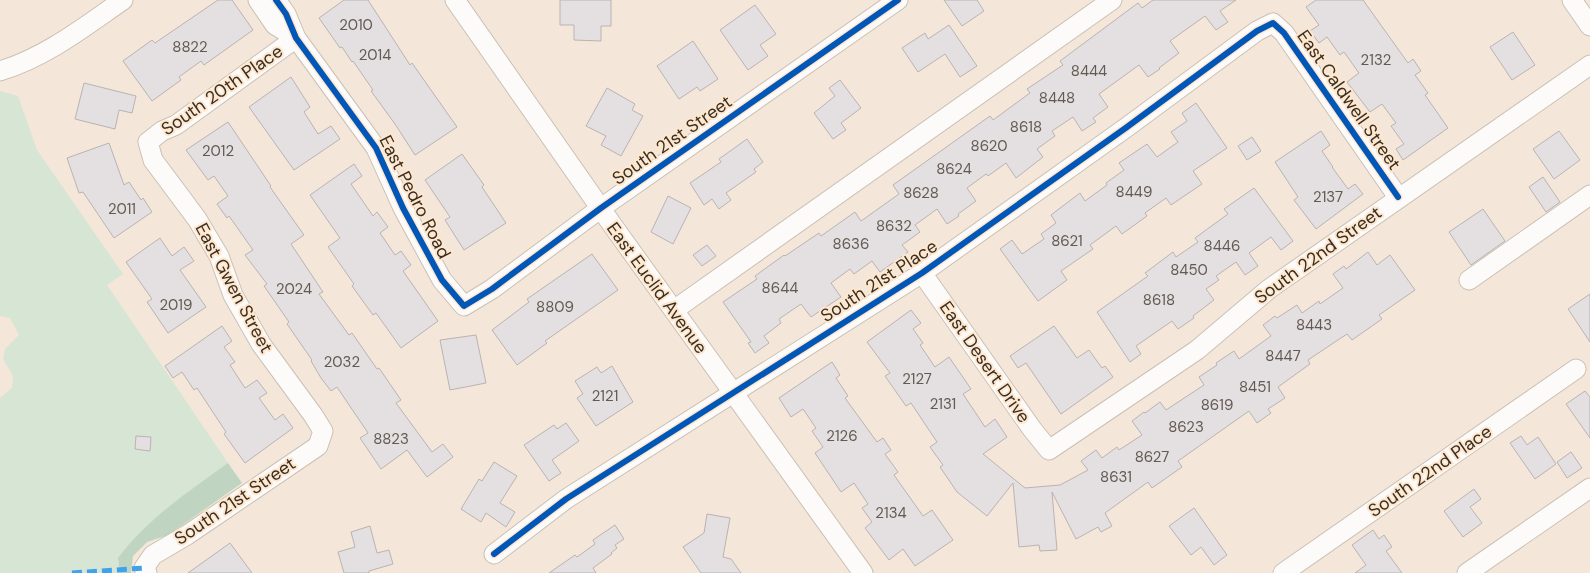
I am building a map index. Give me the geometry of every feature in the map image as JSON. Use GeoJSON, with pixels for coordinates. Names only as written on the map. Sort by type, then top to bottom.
{"type":"FeatureCollection","features":[{"type":"Feature","properties":{"kind":"street"},"geometry":{"type":"LineString","coordinates":[[0,71],[30,59],[58,44],[122,0]]}},
{"type":"Feature","properties":{"kind":"street","name":"East Pedro Road"},"geometry":{"type":"LineString","coordinates":[[258,0],[275,25],[296,38]]}},
{"type":"Feature","properties":{"kind":"street","name":"East Pedro Road"},"geometry":{"type":"LineString","coordinates":[[276,0],[286,14],[296,38],[376,148],[403,208],[442,280],[464,306]]}},
{"type":"Feature","properties":{"kind":"street","name":"East Euclid Avenue"},"geometry":{"type":"LineString","coordinates":[[455,0],[732,392],[863,573]]}},
{"type":"Feature","properties":{"kind":"street","name":"South 21st Street"},"geometry":{"type":"LineString","coordinates":[[464,306],[492,289],[601,208],[898,0]]}},
{"type":"Feature","properties":{"kind":"street"},"geometry":{"type":"LineString","coordinates":[[674,310],[1112,0]]}},
{"type":"Feature","properties":{"kind":"street"},"geometry":{"type":"LineString","coordinates":[[1572,0],[1590,26]]}},
{"type":"Feature","properties":{"kind":"street","name":"East Caldwell Street"},"geometry":{"type":"LineString","coordinates":[[1273,22],[1284,33],[1398,197]]}},
{"type":"Feature","properties":{"kind":"street","name":"South 21st Place"},"geometry":{"type":"LineString","coordinates":[[494,554],[566,499],[922,273],[1127,128],[1257,30],[1273,22]]}},
{"type":"Feature","properties":{"kind":"street","name":"South 20th Place"},"geometry":{"type":"LineString","coordinates":[[148,142],[162,131],[176,125],[296,38]]}},
{"type":"Feature","properties":{"kind":"street","name":"South 22nd Street"},"geometry":{"type":"LineString","coordinates":[[1049,450],[1197,350],[1269,289],[1398,197],[1590,65]]}},
{"type":"Feature","properties":{"kind":"street","name":"East Gwen Street"},"geometry":{"type":"LineString","coordinates":[[148,142],[153,160],[197,219],[219,256],[234,295],[261,344],[313,415],[323,432]]}},
{"type":"Feature","properties":{"kind":"street"},"geometry":{"type":"LineString","coordinates":[[1469,280],[1590,195]]}},
{"type":"Feature","properties":{"kind":"street","name":"East Desert Drive"},"geometry":{"type":"LineString","coordinates":[[922,273],[1032,429],[1049,450]]}},
{"type":"Feature","properties":{"kind":"street","name":"South 22nd Place"},"geometry":{"type":"LineString","coordinates":[[1283,573],[1576,368]]}},
{"type":"Feature","properties":{"kind":"street","name":"South 21st Street"},"geometry":{"type":"LineString","coordinates":[[146,571],[153,555],[187,535],[318,446],[323,432]]}},
{"type":"Feature","properties":{"kind":"street"},"geometry":{"type":"LineString","coordinates":[[1467,573],[1590,488]]}},
{"type":"Feature","properties":{"kind":"green space"},"geometry":{"type":"Polygon","coordinates":[[[0,91],[18,96],[37,150],[123,274],[107,285],[228,463],[170,506],[142,530],[118,558],[120,573],[0,573],[0,398],[12,388],[13,376],[3,359],[5,349],[19,335],[10,318],[0,316],[0,91]]]}},
{"type":"Feature","properties":{"kind":"green space"},"geometry":{"type":"Polygon","coordinates":[[[228,463],[242,483],[168,535],[147,542],[133,556],[131,573],[120,573],[118,558],[142,530],[169,506],[228,463]]]}},
{"type":"Feature","properties":{"kind":"building"},"geometry":{"type":"Polygon","coordinates":[[[218,0],[232,0],[253,30],[204,65],[201,61],[179,77],[181,80],[152,101],[123,61],[152,40],[155,43],[218,0]]]}},
{"type":"Feature","properties":{"kind":"building"},"geometry":{"type":"Polygon","coordinates":[[[344,0],[368,0],[410,65],[412,63],[457,127],[415,155],[353,61],[342,47],[340,48],[319,18],[344,0]]]}},
{"type":"Feature","properties":{"kind":"building"},"geometry":{"type":"Polygon","coordinates":[[[560,0],[611,0],[611,26],[601,26],[601,41],[574,40],[574,25],[560,25],[560,0]]]}},
{"type":"Feature","properties":{"kind":"building"},"geometry":{"type":"Polygon","coordinates":[[[944,0],[977,0],[984,11],[962,26],[944,0]]]}},
{"type":"Feature","properties":{"kind":"building"},"geometry":{"type":"Polygon","coordinates":[[[1153,0],[1236,0],[1220,11],[1228,22],[1216,30],[1205,16],[1170,41],[1179,53],[1160,69],[1148,77],[1139,65],[1099,94],[1108,107],[1093,118],[1096,122],[1082,131],[1073,117],[1052,131],[1055,136],[1037,149],[1043,157],[1016,178],[1006,163],[988,176],[986,174],[967,188],[976,201],[958,214],[959,216],[947,224],[937,209],[915,225],[920,232],[902,245],[908,252],[880,272],[872,261],[854,274],[850,269],[831,283],[841,297],[811,317],[801,304],[779,319],[781,323],[764,336],[769,343],[755,353],[748,343],[751,342],[723,302],[757,279],[755,276],[784,255],[819,233],[821,236],[855,212],[861,221],[899,194],[893,185],[990,116],[993,120],[1030,93],[1027,89],[1063,65],[1060,61],[1138,3],[1142,8],[1153,0]]]}},
{"type":"Feature","properties":{"kind":"building"},"geometry":{"type":"Polygon","coordinates":[[[1316,0],[1363,0],[1408,63],[1413,59],[1421,71],[1415,75],[1428,93],[1425,95],[1448,128],[1403,160],[1396,149],[1404,144],[1391,126],[1396,123],[1382,104],[1370,112],[1347,82],[1359,73],[1344,52],[1340,55],[1327,37],[1319,43],[1310,31],[1319,25],[1306,7],[1316,0]]]}},
{"type":"Feature","properties":{"kind":"building"},"geometry":{"type":"Polygon","coordinates":[[[755,5],[776,34],[760,45],[768,56],[748,70],[720,30],[755,5]]]}},
{"type":"Feature","properties":{"kind":"building"},"geometry":{"type":"Polygon","coordinates":[[[949,25],[977,66],[960,77],[945,54],[918,72],[902,48],[925,33],[928,39],[949,25]]]}},
{"type":"Feature","properties":{"kind":"building"},"geometry":{"type":"Polygon","coordinates":[[[1513,32],[1535,65],[1512,80],[1490,47],[1513,32]]]}},
{"type":"Feature","properties":{"kind":"building"},"geometry":{"type":"Polygon","coordinates":[[[693,41],[718,79],[700,91],[697,87],[679,99],[657,66],[693,41]]]}},
{"type":"Feature","properties":{"kind":"building"},"geometry":{"type":"Polygon","coordinates":[[[291,77],[310,107],[304,112],[318,134],[331,126],[340,139],[294,170],[249,107],[291,77]]]}},
{"type":"Feature","properties":{"kind":"building"},"geometry":{"type":"Polygon","coordinates":[[[840,80],[861,108],[841,123],[846,130],[833,139],[814,113],[835,96],[829,88],[840,80]]]}},
{"type":"Feature","properties":{"kind":"building"},"geometry":{"type":"Polygon","coordinates":[[[84,83],[136,96],[132,113],[119,110],[115,129],[75,119],[84,83]]]}},
{"type":"Feature","properties":{"kind":"building"},"geometry":{"type":"Polygon","coordinates":[[[607,88],[635,104],[632,110],[643,116],[621,156],[601,145],[606,136],[586,126],[607,88]]]}},
{"type":"Feature","properties":{"kind":"building"},"geometry":{"type":"Polygon","coordinates":[[[1196,103],[1227,148],[1193,171],[1202,184],[1171,205],[1166,198],[1145,213],[1147,216],[1122,234],[1116,226],[1090,245],[1093,249],[1061,271],[1067,280],[1038,301],[1000,249],[1012,240],[1022,254],[1044,239],[1041,234],[1056,223],[1051,215],[1080,193],[1085,201],[1107,185],[1106,183],[1124,170],[1119,163],[1147,144],[1157,157],[1178,142],[1171,132],[1187,121],[1182,113],[1196,103]]]}},
{"type":"Feature","properties":{"kind":"building"},"geometry":{"type":"Polygon","coordinates":[[[228,122],[304,235],[291,244],[323,292],[319,294],[349,335],[352,333],[377,369],[379,368],[401,400],[396,403],[432,452],[443,444],[453,457],[427,477],[407,450],[381,469],[360,438],[368,433],[337,387],[331,391],[321,378],[312,360],[287,324],[289,322],[264,286],[267,284],[245,255],[253,250],[229,216],[227,218],[217,204],[228,196],[214,176],[208,180],[186,150],[228,122]]]}},
{"type":"Feature","properties":{"kind":"building"},"geometry":{"type":"Polygon","coordinates":[[[1321,131],[1330,145],[1322,151],[1332,167],[1348,189],[1355,184],[1363,194],[1316,229],[1294,200],[1298,197],[1275,162],[1321,131]]]}},
{"type":"Feature","properties":{"kind":"building"},"geometry":{"type":"Polygon","coordinates":[[[1559,131],[1580,160],[1554,179],[1533,149],[1559,131]]]}},
{"type":"Feature","properties":{"kind":"building"},"geometry":{"type":"Polygon","coordinates":[[[1252,137],[1261,151],[1247,160],[1238,146],[1252,137]]]}},
{"type":"Feature","properties":{"kind":"building"},"geometry":{"type":"Polygon","coordinates":[[[747,139],[763,162],[754,169],[756,172],[726,193],[731,200],[719,209],[712,199],[704,205],[690,183],[721,162],[719,159],[747,139]]]}},
{"type":"Feature","properties":{"kind":"building"},"geometry":{"type":"Polygon","coordinates":[[[109,143],[124,185],[129,182],[152,212],[114,238],[83,192],[79,193],[67,158],[109,143]]]}},
{"type":"Feature","properties":{"kind":"building"},"geometry":{"type":"Polygon","coordinates":[[[462,154],[484,185],[482,187],[506,223],[464,250],[445,220],[450,217],[425,180],[462,154]]]}},
{"type":"Feature","properties":{"kind":"building"},"geometry":{"type":"Polygon","coordinates":[[[354,164],[362,176],[351,184],[373,216],[377,212],[388,227],[380,233],[395,255],[401,251],[411,265],[403,271],[438,321],[401,348],[376,313],[373,315],[352,286],[354,284],[328,247],[340,238],[310,195],[354,164]]]}},
{"type":"Feature","properties":{"kind":"building"},"geometry":{"type":"Polygon","coordinates":[[[1543,177],[1560,202],[1546,212],[1529,187],[1543,177]]]}},
{"type":"Feature","properties":{"kind":"building"},"geometry":{"type":"Polygon","coordinates":[[[1254,188],[1293,241],[1281,250],[1271,237],[1249,253],[1258,266],[1245,275],[1236,262],[1216,276],[1219,280],[1206,289],[1214,300],[1178,329],[1172,321],[1136,346],[1141,354],[1130,362],[1097,312],[1148,276],[1145,273],[1173,252],[1176,257],[1198,242],[1195,238],[1228,214],[1224,209],[1254,188]]]}},
{"type":"Feature","properties":{"kind":"building"},"geometry":{"type":"Polygon","coordinates":[[[668,196],[691,208],[673,244],[651,232],[668,196]]]}},
{"type":"Feature","properties":{"kind":"building"},"geometry":{"type":"Polygon","coordinates":[[[1483,209],[1505,241],[1471,265],[1449,232],[1483,209]]]}},
{"type":"Feature","properties":{"kind":"building"},"geometry":{"type":"Polygon","coordinates":[[[160,238],[172,256],[184,247],[194,261],[180,270],[206,307],[168,333],[147,302],[152,299],[126,262],[160,238]]]}},
{"type":"Feature","properties":{"kind":"building"},"geometry":{"type":"Polygon","coordinates":[[[707,245],[716,256],[702,266],[693,255],[707,245]]]}},
{"type":"Feature","properties":{"kind":"building"},"geometry":{"type":"Polygon","coordinates":[[[1368,252],[1377,265],[1390,255],[1415,290],[1379,315],[1382,319],[1352,340],[1347,334],[1308,360],[1310,364],[1278,387],[1285,398],[1268,409],[1271,413],[1257,423],[1249,411],[1178,461],[1182,467],[1152,488],[1148,482],[1105,513],[1112,526],[1101,532],[1098,527],[1076,539],[1052,492],[1057,550],[1040,551],[1039,545],[1019,547],[1013,483],[987,516],[957,492],[940,467],[943,465],[930,447],[937,442],[911,403],[906,406],[885,376],[890,373],[867,342],[911,310],[921,323],[913,329],[923,343],[920,345],[935,367],[949,357],[971,389],[963,394],[985,427],[995,419],[1007,437],[983,454],[1025,488],[1060,485],[1088,470],[1081,461],[1096,450],[1102,458],[1117,447],[1119,450],[1142,435],[1132,421],[1144,412],[1160,402],[1166,410],[1204,385],[1199,377],[1217,365],[1216,363],[1234,351],[1239,359],[1271,336],[1263,325],[1275,316],[1277,318],[1297,305],[1302,313],[1319,301],[1320,304],[1343,288],[1333,274],[1344,266],[1346,269],[1368,252]]]}},
{"type":"Feature","properties":{"kind":"building"},"geometry":{"type":"Polygon","coordinates":[[[592,254],[618,290],[545,341],[547,343],[517,365],[492,330],[529,302],[527,299],[592,254]]]}},
{"type":"Feature","properties":{"kind":"building"},"geometry":{"type":"Polygon","coordinates":[[[1590,294],[1590,342],[1568,309],[1590,294]]]}},
{"type":"Feature","properties":{"kind":"building"},"geometry":{"type":"Polygon","coordinates":[[[222,326],[232,341],[224,347],[235,362],[230,365],[245,388],[257,380],[267,393],[259,398],[275,420],[283,414],[293,428],[245,463],[224,434],[226,432],[197,388],[194,390],[182,372],[173,378],[165,366],[222,326]]]}},
{"type":"Feature","properties":{"kind":"building"},"geometry":{"type":"Polygon","coordinates":[[[1054,326],[1077,358],[1089,350],[1102,368],[1105,366],[1113,377],[1061,414],[1026,363],[1018,368],[1010,356],[1054,326]]]}},
{"type":"Feature","properties":{"kind":"building"},"geometry":{"type":"Polygon","coordinates":[[[476,335],[486,383],[450,390],[440,340],[476,335]]]}},
{"type":"Feature","properties":{"kind":"building"},"geometry":{"type":"Polygon","coordinates":[[[832,362],[840,375],[836,378],[848,396],[845,398],[877,442],[883,438],[891,450],[885,454],[898,472],[894,475],[923,516],[932,510],[953,540],[915,566],[903,549],[889,560],[865,528],[872,522],[862,508],[868,504],[854,483],[841,492],[815,453],[823,447],[812,431],[816,428],[803,409],[791,417],[779,398],[832,362]]]}},
{"type":"Feature","properties":{"kind":"building"},"geometry":{"type":"Polygon","coordinates":[[[612,366],[633,402],[596,426],[577,398],[583,394],[575,381],[597,367],[601,373],[612,366]]]}},
{"type":"Feature","properties":{"kind":"building"},"geometry":{"type":"Polygon","coordinates":[[[1585,391],[1590,397],[1590,438],[1566,404],[1585,391]]]}},
{"type":"Feature","properties":{"kind":"building"},"geometry":{"type":"Polygon","coordinates":[[[566,423],[579,441],[552,460],[561,473],[549,481],[524,445],[554,425],[557,429],[566,423]]]}},
{"type":"Feature","properties":{"kind":"building"},"geometry":{"type":"Polygon","coordinates":[[[136,436],[151,437],[150,451],[135,449],[136,436]]]}},
{"type":"Feature","properties":{"kind":"building"},"geometry":{"type":"Polygon","coordinates":[[[1521,436],[1527,445],[1538,437],[1556,464],[1535,479],[1510,443],[1521,436]]]}},
{"type":"Feature","properties":{"kind":"building"},"geometry":{"type":"Polygon","coordinates":[[[1571,452],[1582,468],[1567,478],[1557,462],[1571,452]]]}},
{"type":"Feature","properties":{"kind":"building"},"geometry":{"type":"Polygon","coordinates":[[[494,462],[517,476],[500,503],[515,512],[506,527],[486,513],[481,522],[461,509],[479,479],[482,481],[494,462]]]}},
{"type":"Feature","properties":{"kind":"building"},"geometry":{"type":"Polygon","coordinates":[[[1474,489],[1481,499],[1470,507],[1482,523],[1463,537],[1444,511],[1474,489]]]}},
{"type":"Feature","properties":{"kind":"building"},"geometry":{"type":"Polygon","coordinates":[[[1194,508],[1227,555],[1214,565],[1201,547],[1191,555],[1169,526],[1194,508]]]}},
{"type":"Feature","properties":{"kind":"building"},"geometry":{"type":"Polygon","coordinates":[[[707,514],[730,518],[723,557],[731,559],[741,573],[701,573],[683,547],[704,533],[707,514]]]}},
{"type":"Feature","properties":{"kind":"building"},"geometry":{"type":"Polygon","coordinates":[[[615,525],[624,539],[615,545],[617,548],[612,554],[593,568],[596,573],[549,573],[595,544],[593,540],[615,525]]]}},
{"type":"Feature","properties":{"kind":"building"},"geometry":{"type":"Polygon","coordinates":[[[370,526],[377,553],[389,550],[393,564],[369,571],[369,573],[344,573],[338,552],[355,547],[351,532],[370,526]]]}},
{"type":"Feature","properties":{"kind":"building"},"geometry":{"type":"Polygon","coordinates":[[[1373,530],[1379,539],[1384,535],[1392,547],[1386,551],[1402,573],[1355,573],[1366,565],[1352,545],[1373,530]]]}},
{"type":"Feature","properties":{"kind":"building"},"geometry":{"type":"Polygon","coordinates":[[[230,543],[252,573],[188,573],[230,543]]]}},
{"type":"Feature","properties":{"kind":"marked path"},"geometry":{"type":"LineString","coordinates":[[72,573],[144,568]]}},
{"type":"Feature","properties":{"kind":"cycle path"},"geometry":{"type":"LineString","coordinates":[[276,0],[286,14],[296,38],[376,148],[403,208],[442,280],[464,306],[492,289],[601,208],[898,0]]}},
{"type":"Feature","properties":{"kind":"cycle path"},"geometry":{"type":"LineString","coordinates":[[494,554],[566,499],[922,273],[1127,127],[1257,31],[1273,23],[1284,33],[1398,197]]}}]}
